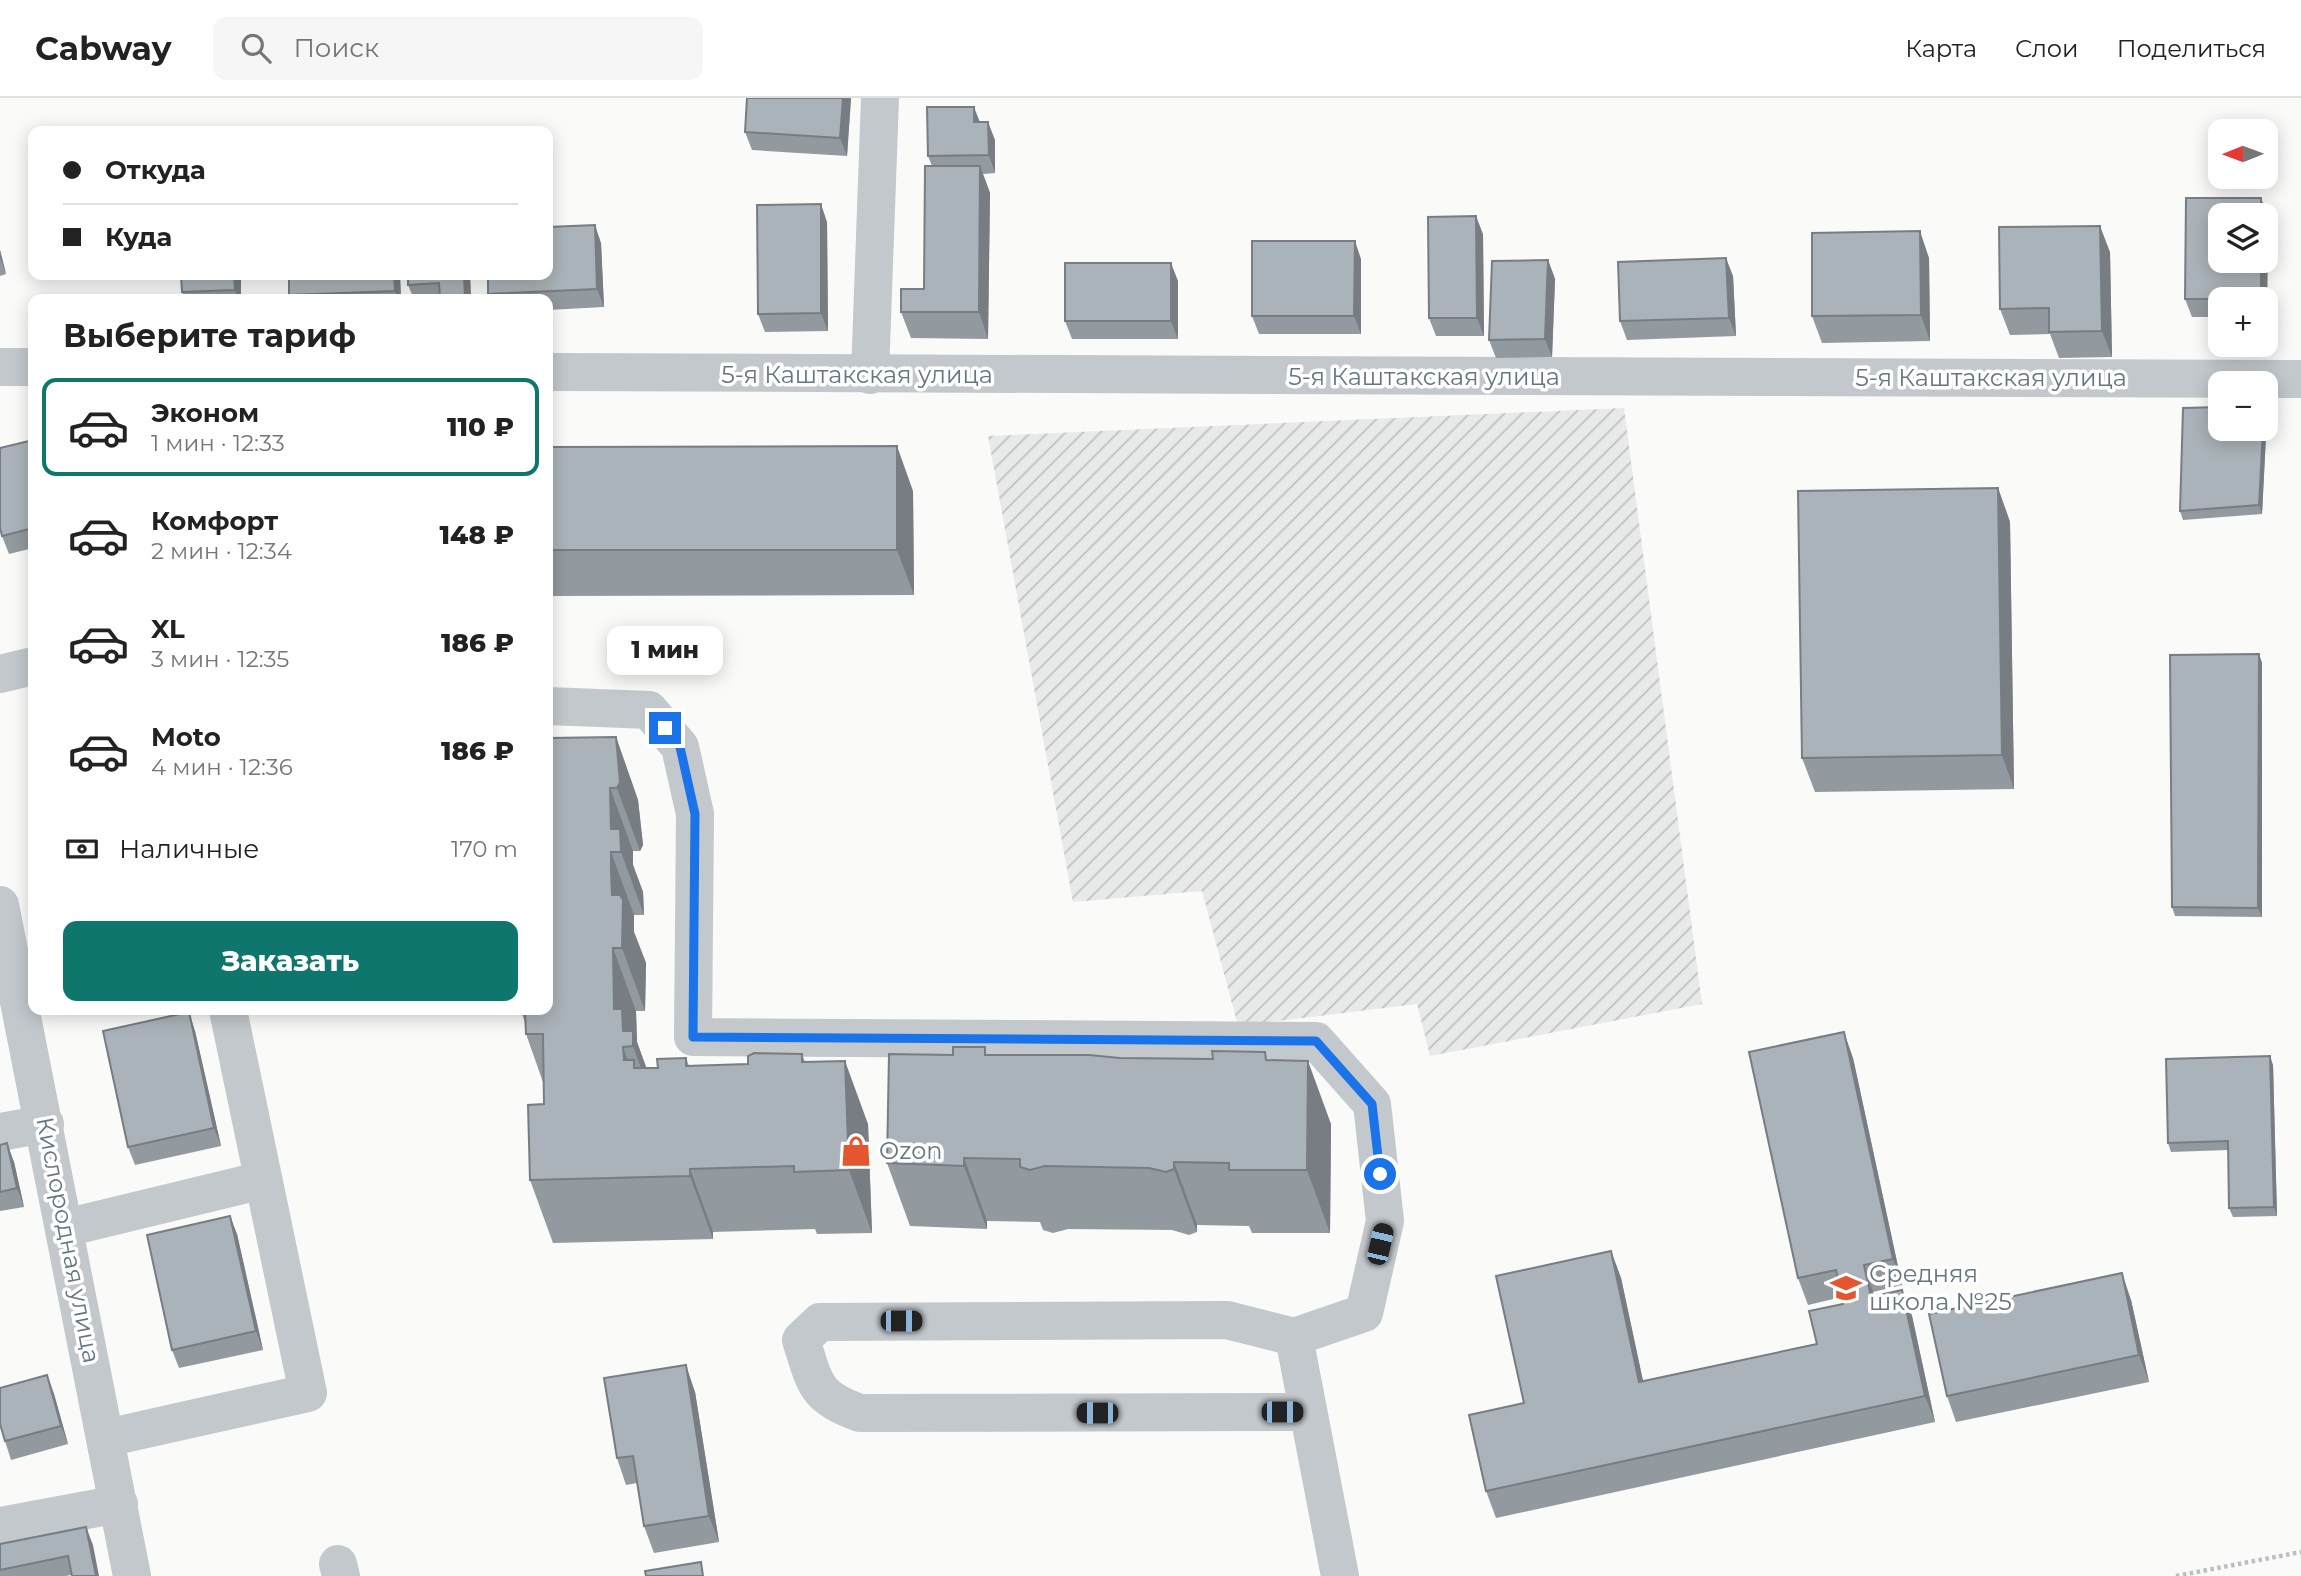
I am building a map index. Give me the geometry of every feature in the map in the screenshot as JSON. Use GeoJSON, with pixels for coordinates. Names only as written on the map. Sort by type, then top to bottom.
{"type":"FeatureCollection","features":[{"type":"Feature","properties":{"kind":"street"},"geometry":{"type":"LineString","coordinates":[[870,375],[880,98]]}},
{"type":"Feature","properties":{"kind":"street"},"geometry":{"type":"LineString","coordinates":[[0,367],[28,367]]}},
{"type":"Feature","properties":{"kind":"street","name":"5-я Каштакская улица"},"geometry":{"type":"LineString","coordinates":[[553,372],[2301,379]]}},
{"type":"Feature","properties":{"kind":"street"},"geometry":{"type":"LineString","coordinates":[[0,674],[28,667]]}},
{"type":"Feature","properties":{"kind":"street"},"geometry":{"type":"LineString","coordinates":[[553,706],[649,710],[680,747],[695,814],[693,1037],[1316,1041],[1372,1104],[1385,1220],[1364,1313],[1294,1337],[1227,1320],[820,1322],[801,1340],[814,1382],[831,1403],[860,1413],[1308,1412]]}},
{"type":"Feature","properties":{"kind":"street","name":"Кислородная улица"},"geometry":{"type":"LineString","coordinates":[[0,905],[132,1576]]}},
{"type":"Feature","properties":{"kind":"street"},"geometry":{"type":"LineString","coordinates":[[106,1438],[308,1393],[229,1015]]}},
{"type":"Feature","properties":{"kind":"street"},"geometry":{"type":"LineString","coordinates":[[0,1132],[45,1124]]}},
{"type":"Feature","properties":{"kind":"street"},"geometry":{"type":"LineString","coordinates":[[65,1228],[263,1180]]}},
{"type":"Feature","properties":{"kind":"street"},"geometry":{"type":"LineString","coordinates":[[1294,1337],[1340,1576]]}},
{"type":"Feature","properties":{"kind":"street"},"geometry":{"type":"LineString","coordinates":[[0,1526],[119,1504]]}},
{"type":"Feature","properties":{"kind":"path"},"geometry":{"type":"LineString","coordinates":[[2176,1576],[2301,1552]]}},
{"type":"Feature","properties":{"kind":"shaded area"},"geometry":{"type":"Polygon","coordinates":[[[1624,408],[1702,1004],[1430,1056],[1417,1004],[1238,1026],[1202,891],[1073,902],[988,436],[1624,408]]]}},
{"type":"Feature","properties":{"kind":"building"},"geometry":{"type":"Polygon","coordinates":[[[747,98],[843,98],[840,138],[745,132],[747,98]]]}},
{"type":"Feature","properties":{"kind":"building"},"geometry":{"type":"Polygon","coordinates":[[[927,107],[974,107],[974,122],[988,122],[989,155],[928,156],[927,107]]]}},
{"type":"Feature","properties":{"kind":"building"},"geometry":{"type":"Polygon","coordinates":[[[925,166],[980,166],[979,312],[901,312],[901,289],[924,289],[925,166]]]}},
{"type":"Feature","properties":{"kind":"building"},"geometry":{"type":"Polygon","coordinates":[[[2186,198],[2261,198],[2261,203],[2208,203],[2208,273],[2261,273],[2261,287],[2208,287],[2208,299],[2185,299],[2186,198]]]}},
{"type":"Feature","properties":{"kind":"building"},"geometry":{"type":"Polygon","coordinates":[[[821,204],[821,313],[758,314],[757,205],[821,204]]]}},
{"type":"Feature","properties":{"kind":"building"},"geometry":{"type":"Polygon","coordinates":[[[1476,216],[1477,318],[1429,318],[1428,217],[1476,216]]]}},
{"type":"Feature","properties":{"kind":"building"},"geometry":{"type":"Polygon","coordinates":[[[595,225],[597,289],[488,294],[488,280],[553,280],[553,227],[595,225]]]}},
{"type":"Feature","properties":{"kind":"building"},"geometry":{"type":"Polygon","coordinates":[[[2100,226],[2102,331],[2049,332],[2049,308],[2000,309],[1999,227],[2100,226]]]}},
{"type":"Feature","properties":{"kind":"building"},"geometry":{"type":"Polygon","coordinates":[[[1920,231],[1921,315],[1812,316],[1812,233],[1920,231]]]}},
{"type":"Feature","properties":{"kind":"building"},"geometry":{"type":"Polygon","coordinates":[[[1252,241],[1355,241],[1354,316],[1252,316],[1252,241]]]}},
{"type":"Feature","properties":{"kind":"building"},"geometry":{"type":"Polygon","coordinates":[[[1726,258],[1729,318],[1620,321],[1618,262],[1726,258]]]}},
{"type":"Feature","properties":{"kind":"building"},"geometry":{"type":"Polygon","coordinates":[[[1548,260],[1545,339],[1489,340],[1492,261],[1548,260]]]}},
{"type":"Feature","properties":{"kind":"building"},"geometry":{"type":"Polygon","coordinates":[[[1065,263],[1171,263],[1171,321],[1065,321],[1065,263]]]}},
{"type":"Feature","properties":{"kind":"building"},"geometry":{"type":"Polygon","coordinates":[[[181,280],[234,280],[235,290],[182,292],[181,280]]]}},
{"type":"Feature","properties":{"kind":"building"},"geometry":{"type":"Polygon","coordinates":[[[289,280],[394,280],[395,291],[289,294],[289,280]]]}},
{"type":"Feature","properties":{"kind":"building"},"geometry":{"type":"Polygon","coordinates":[[[408,280],[464,280],[465,294],[440,294],[439,283],[408,285],[408,280]]]}},
{"type":"Feature","properties":{"kind":"building"},"geometry":{"type":"Polygon","coordinates":[[[2208,407],[2208,441],[2262,441],[2259,505],[2180,511],[2183,408],[2208,407]]]}},
{"type":"Feature","properties":{"kind":"building"},"geometry":{"type":"Polygon","coordinates":[[[28,441],[28,529],[2,536],[0,528],[0,448],[28,441]]]}},
{"type":"Feature","properties":{"kind":"building"},"geometry":{"type":"Polygon","coordinates":[[[897,446],[897,550],[553,550],[553,447],[897,446]]]}},
{"type":"Feature","properties":{"kind":"building"},"geometry":{"type":"Polygon","coordinates":[[[1998,488],[2002,755],[1802,758],[1798,491],[1998,488]]]}},
{"type":"Feature","properties":{"kind":"building"},"geometry":{"type":"Polygon","coordinates":[[[2259,654],[2258,908],[2172,907],[2170,655],[2259,654]]]}},
{"type":"Feature","properties":{"kind":"building"},"geometry":{"type":"Polygon","coordinates":[[[616,737],[620,782],[617,788],[610,788],[611,829],[620,829],[621,852],[611,852],[612,895],[620,895],[623,900],[622,948],[613,948],[614,1009],[622,1009],[623,1031],[633,1031],[633,1046],[623,1047],[624,1060],[634,1060],[634,1068],[658,1068],[657,1059],[686,1058],[686,1066],[748,1064],[748,1056],[754,1053],[802,1054],[802,1062],[845,1061],[849,1170],[794,1172],[794,1166],[690,1169],[690,1176],[530,1180],[528,1105],[544,1104],[543,1034],[526,1034],[525,1015],[553,1015],[553,738],[616,737]]]}},
{"type":"Feature","properties":{"kind":"building"},"geometry":{"type":"Polygon","coordinates":[[[175,1015],[190,1015],[214,1128],[128,1147],[103,1031],[175,1015]]]}},
{"type":"Feature","properties":{"kind":"building","name":"Средняя школа №25"},"geometry":{"type":"Polygon","coordinates":[[[1844,1032],[1893,1259],[1864,1265],[1871,1297],[1902,1290],[1925,1396],[1486,1491],[1469,1415],[1524,1403],[1496,1276],[1611,1251],[1639,1382],[1817,1344],[1809,1311],[1843,1304],[1836,1270],[1798,1278],[1749,1052],[1844,1032]]]}},
{"type":"Feature","properties":{"kind":"building"},"geometry":{"type":"Polygon","coordinates":[[[953,1047],[985,1047],[985,1055],[1089,1055],[1120,1058],[1213,1059],[1212,1051],[1265,1052],[1266,1060],[1308,1061],[1307,1170],[1229,1170],[1229,1163],[1174,1162],[1174,1169],[1166,1172],[1149,1168],[1045,1166],[1030,1170],[1020,1167],[1020,1159],[964,1158],[964,1166],[887,1163],[889,1054],[953,1055],[953,1047]]]}},
{"type":"Feature","properties":{"kind":"building"},"geometry":{"type":"Polygon","coordinates":[[[2270,1056],[2274,1207],[2229,1208],[2228,1141],[2168,1143],[2166,1059],[2270,1056]]]}},
{"type":"Feature","properties":{"kind":"building"},"geometry":{"type":"Polygon","coordinates":[[[7,1143],[17,1188],[0,1192],[0,1145],[7,1143]]]}},
{"type":"Feature","properties":{"kind":"building"},"geometry":{"type":"Polygon","coordinates":[[[230,1216],[256,1331],[172,1350],[147,1235],[230,1216]]]}},
{"type":"Feature","properties":{"kind":"building"},"geometry":{"type":"Polygon","coordinates":[[[2122,1273],[2139,1355],[1947,1396],[1929,1314],[2122,1273]]]}},
{"type":"Feature","properties":{"kind":"building"},"geometry":{"type":"Polygon","coordinates":[[[686,1365],[709,1516],[644,1526],[633,1456],[617,1458],[604,1378],[686,1365]]]}},
{"type":"Feature","properties":{"kind":"building"},"geometry":{"type":"Polygon","coordinates":[[[47,1375],[61,1426],[5,1441],[0,1424],[0,1388],[47,1375]]]}},
{"type":"Feature","properties":{"kind":"building"},"geometry":{"type":"Polygon","coordinates":[[[86,1527],[96,1576],[72,1576],[68,1556],[0,1570],[0,1544],[86,1527]]]}},
{"type":"Feature","properties":{"kind":"building"},"geometry":{"type":"Polygon","coordinates":[[[701,1562],[703,1576],[646,1576],[645,1571],[701,1562]]]}},
{"type":"Feature","properties":{"kind":"place","name":"Ozon"},"geometry":{"type":"Point","coordinates":[856,1151]}},
{"type":"Feature","properties":{"kind":"place","name":"Средняя школа №25"},"geometry":{"type":"Point","coordinates":[1846,1288]}},
{"type":"Feature","properties":{"kind":"route"},"geometry":{"type":"LineString","coordinates":[[665,728],[680,747],[695,814],[693,1037],[1316,1041],[1372,1104],[1380,1174]]}}]}
